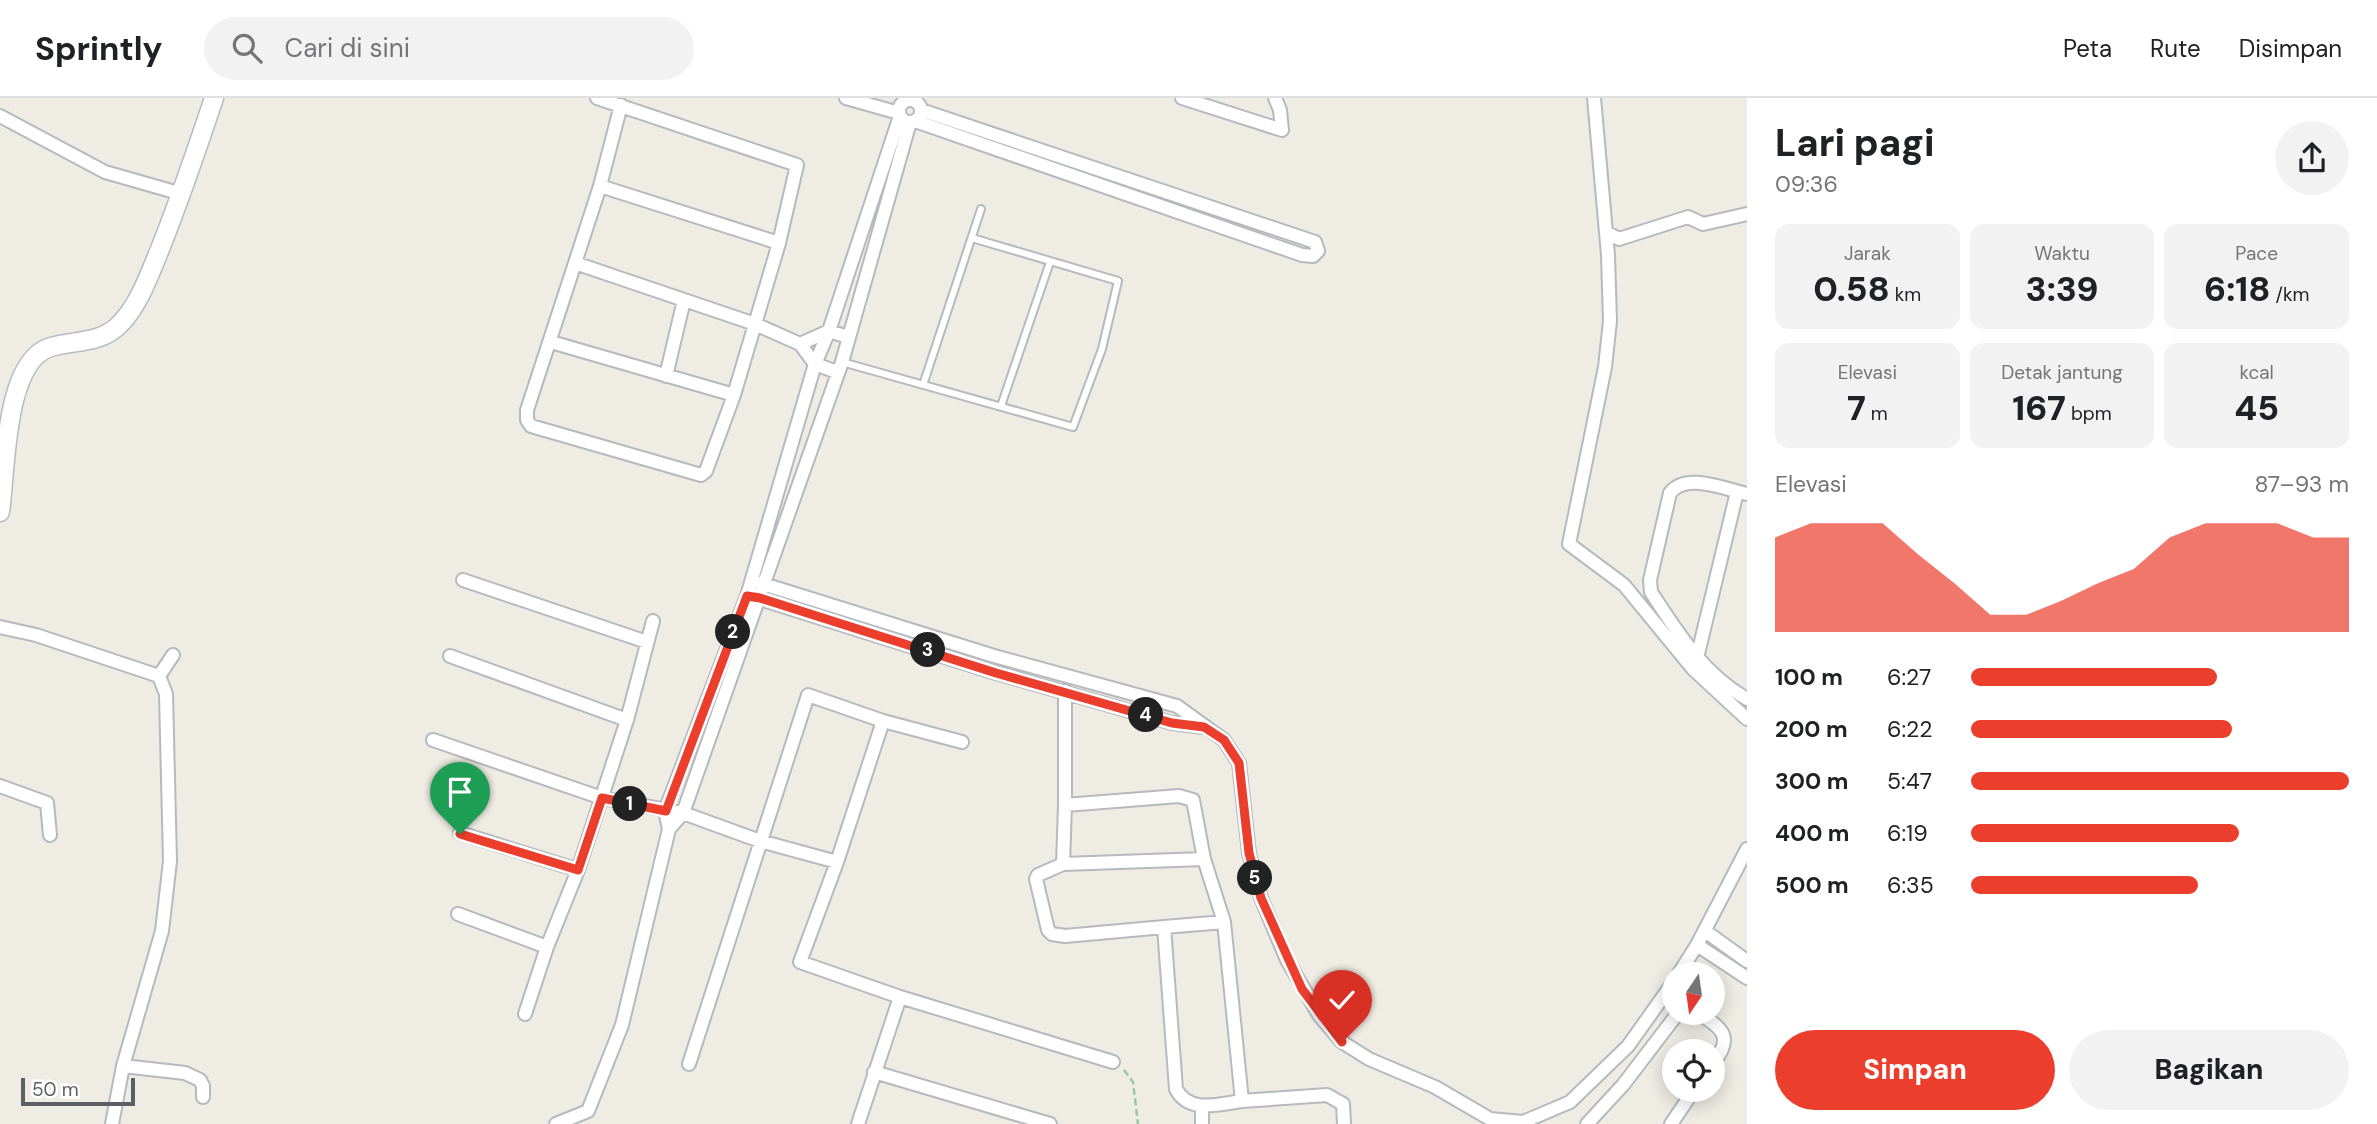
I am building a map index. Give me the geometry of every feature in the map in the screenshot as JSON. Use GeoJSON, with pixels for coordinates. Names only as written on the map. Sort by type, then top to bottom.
{"type":"FeatureCollection","features":[{"type":"Feature","properties":{"kind":"main road"},"geometry":{"type":"LineString","coordinates":[[0,511],[13,407],[26,367],[34,355],[50,347],[106,335],[121,323],[146,282],[182,194],[214,98]]}},
{"type":"Feature","properties":{"kind":"street"},"geometry":{"type":"LineString","coordinates":[[597,98],[621,105],[795,163],[779,243],[734,395],[706,471],[694,475],[531,426],[527,420],[527,410],[600,186],[621,105]]}},
{"type":"Feature","properties":{"kind":"street"},"geometry":{"type":"LineString","coordinates":[[846,98],[910,108],[1315,242],[1318,251],[1313,256],[1302,255],[910,108],[887,98]]}},
{"type":"Feature","properties":{"kind":"street"},"geometry":{"type":"LineString","coordinates":[[1182,98],[1282,130],[1280,110],[1275,98]]}},
{"type":"Feature","properties":{"kind":"street"},"geometry":{"type":"LineString","coordinates":[[1594,98],[1606,232],[1608,344],[1569,544],[1624,584],[1693,669],[1747,719]]}},
{"type":"Feature","properties":{"kind":"street"},"geometry":{"type":"LineString","coordinates":[[556,1124],[588,1111],[622,1025],[668,829],[666,811],[747,596],[815,364],[910,108]]}},
{"type":"Feature","properties":{"kind":"street"},"geometry":{"type":"LineString","coordinates":[[668,829],[683,813],[840,367],[910,108]]}},
{"type":"Feature","properties":{"kind":"street"},"geometry":{"type":"LineString","coordinates":[[0,116],[106,172],[182,194]]}},
{"type":"Feature","properties":{"kind":"street"},"geometry":{"type":"LineString","coordinates":[[600,186],[779,243]]}},
{"type":"Feature","properties":{"kind":"street"},"geometry":{"type":"LineString","coordinates":[[1606,232],[1619,239],[1688,217],[1703,224],[1747,214]]}},
{"type":"Feature","properties":{"kind":"street"},"geometry":{"type":"LineString","coordinates":[[575,263],[755,324],[800,344],[815,364],[840,367]]}},
{"type":"Feature","properties":{"kind":"street"},"geometry":{"type":"LineString","coordinates":[[666,376],[684,300]]}},
{"type":"Feature","properties":{"kind":"street"},"geometry":{"type":"LineString","coordinates":[[800,344],[829,331],[848,337]]}},
{"type":"Feature","properties":{"kind":"street"},"geometry":{"type":"LineString","coordinates":[[551,342],[734,395]]}},
{"type":"Feature","properties":{"kind":"street"},"geometry":{"type":"LineString","coordinates":[[1697,659],[1742,493],[1688,482],[1676,485],[1670,494],[1650,580],[1651,592],[1697,659],[1713,676],[1747,699]]}},
{"type":"Feature","properties":{"kind":"street"},"geometry":{"type":"LineString","coordinates":[[751,579],[994,656],[1177,706],[1224,740],[1239,763],[1254,877],[1287,960],[1319,1015],[1342,1042],[1368,1059],[1435,1087],[1490,1119],[1507,1122],[1536,1118],[1570,1102],[1611,1065],[1662,1000]]}},
{"type":"Feature","properties":{"kind":"street"},"geometry":{"type":"LineString","coordinates":[[463,580],[647,642]]}},
{"type":"Feature","properties":{"kind":"street"},"geometry":{"type":"LineString","coordinates":[[747,596],[996,673],[1172,723],[1204,727]]}},
{"type":"Feature","properties":{"kind":"street"},"geometry":{"type":"LineString","coordinates":[[525,1014],[602,798],[627,720],[653,621]]}},
{"type":"Feature","properties":{"kind":"street"},"geometry":{"type":"LineString","coordinates":[[0,627],[36,635],[159,676]]}},
{"type":"Feature","properties":{"kind":"street"},"geometry":{"type":"LineString","coordinates":[[159,676],[173,655]]}},
{"type":"Feature","properties":{"kind":"street"},"geometry":{"type":"LineString","coordinates":[[450,656],[627,720]]}},
{"type":"Feature","properties":{"kind":"street"},"geometry":{"type":"LineString","coordinates":[[112,1124],[124,1066],[162,930],[170,861],[168,718],[166,695],[159,676]]}},
{"type":"Feature","properties":{"kind":"street"},"geometry":{"type":"LineString","coordinates":[[1063,864],[1065,691]]}},
{"type":"Feature","properties":{"kind":"street"},"geometry":{"type":"LineString","coordinates":[[689,1064],[808,695],[883,721],[962,742]]}},
{"type":"Feature","properties":{"kind":"street"},"geometry":{"type":"LineString","coordinates":[[883,721],[837,862],[800,962],[900,997],[1113,1062]]}},
{"type":"Feature","properties":{"kind":"street"},"geometry":{"type":"LineString","coordinates":[[432,740],[602,798],[683,813],[760,841],[837,862]]}},
{"type":"Feature","properties":{"kind":"street"},"geometry":{"type":"LineString","coordinates":[[0,786],[47,803],[50,835]]}},
{"type":"Feature","properties":{"kind":"street"},"geometry":{"type":"LineString","coordinates":[[1065,805],[1179,796],[1193,800],[1204,859],[1224,922],[1242,1101]]}},
{"type":"Feature","properties":{"kind":"street"},"geometry":{"type":"LineString","coordinates":[[460,834],[578,870]]}},
{"type":"Feature","properties":{"kind":"street"},"geometry":{"type":"LineString","coordinates":[[1687,962],[1747,849]]}},
{"type":"Feature","properties":{"kind":"street"},"geometry":{"type":"LineString","coordinates":[[1204,859],[1063,864],[1038,875],[1036,879],[1048,930],[1052,934],[1065,936],[1224,922]]}},
{"type":"Feature","properties":{"kind":"street"},"geometry":{"type":"LineString","coordinates":[[458,914],[547,947]]}},
{"type":"Feature","properties":{"kind":"street"},"geometry":{"type":"LineString","coordinates":[[1164,927],[1176,1089],[1181,1099],[1202,1106],[1327,1095],[1343,1104],[1345,1124]]}},
{"type":"Feature","properties":{"kind":"street"},"geometry":{"type":"LineString","coordinates":[[1705,930],[1747,961]]}},
{"type":"Feature","properties":{"kind":"street"},"geometry":{"type":"LineString","coordinates":[[1698,945],[1747,978]]}},
{"type":"Feature","properties":{"kind":"street"},"geometry":{"type":"LineString","coordinates":[[858,1124],[900,997]]}},
{"type":"Feature","properties":{"kind":"street"},"geometry":{"type":"LineString","coordinates":[[1587,1124],[1623,1085],[1668,1026]]}},
{"type":"Feature","properties":{"kind":"street"},"geometry":{"type":"LineString","coordinates":[[124,1066],[193,1075],[203,1086],[203,1097]]}},
{"type":"Feature","properties":{"kind":"street"},"geometry":{"type":"LineString","coordinates":[[874,1072],[1050,1124]]}},
{"type":"Feature","properties":{"kind":"street"},"geometry":{"type":"LineString","coordinates":[[1671,1124],[1686,1102]]}},
{"type":"Feature","properties":{"kind":"street"},"geometry":{"type":"LineString","coordinates":[[1202,1106],[1202,1124]]}},
{"type":"Feature","properties":{"kind":"lane"},"geometry":{"type":"LineString","coordinates":[[923,385],[981,209]]}},
{"type":"Feature","properties":{"kind":"lane"},"geometry":{"type":"LineString","coordinates":[[840,367],[923,385],[1073,427],[1102,349],[1118,281],[972,238]]}},
{"type":"Feature","properties":{"kind":"lane"},"geometry":{"type":"LineString","coordinates":[[1000,406],[1050,261]]}},
{"type":"Feature","properties":{"kind":"path"},"geometry":{"type":"LineString","coordinates":[[1133,1082],[1138,1124]]}},
{"type":"Feature","properties":{"kind":"route"},"geometry":{"type":"LineString","coordinates":[[460,834],[578,870],[602,798],[666,811],[747,596],[760,598],[996,673],[1172,723],[1204,727],[1217,734],[1233,749],[1239,763],[1249,853],[1261,898],[1302,989],[1342,1042]]}}]}
